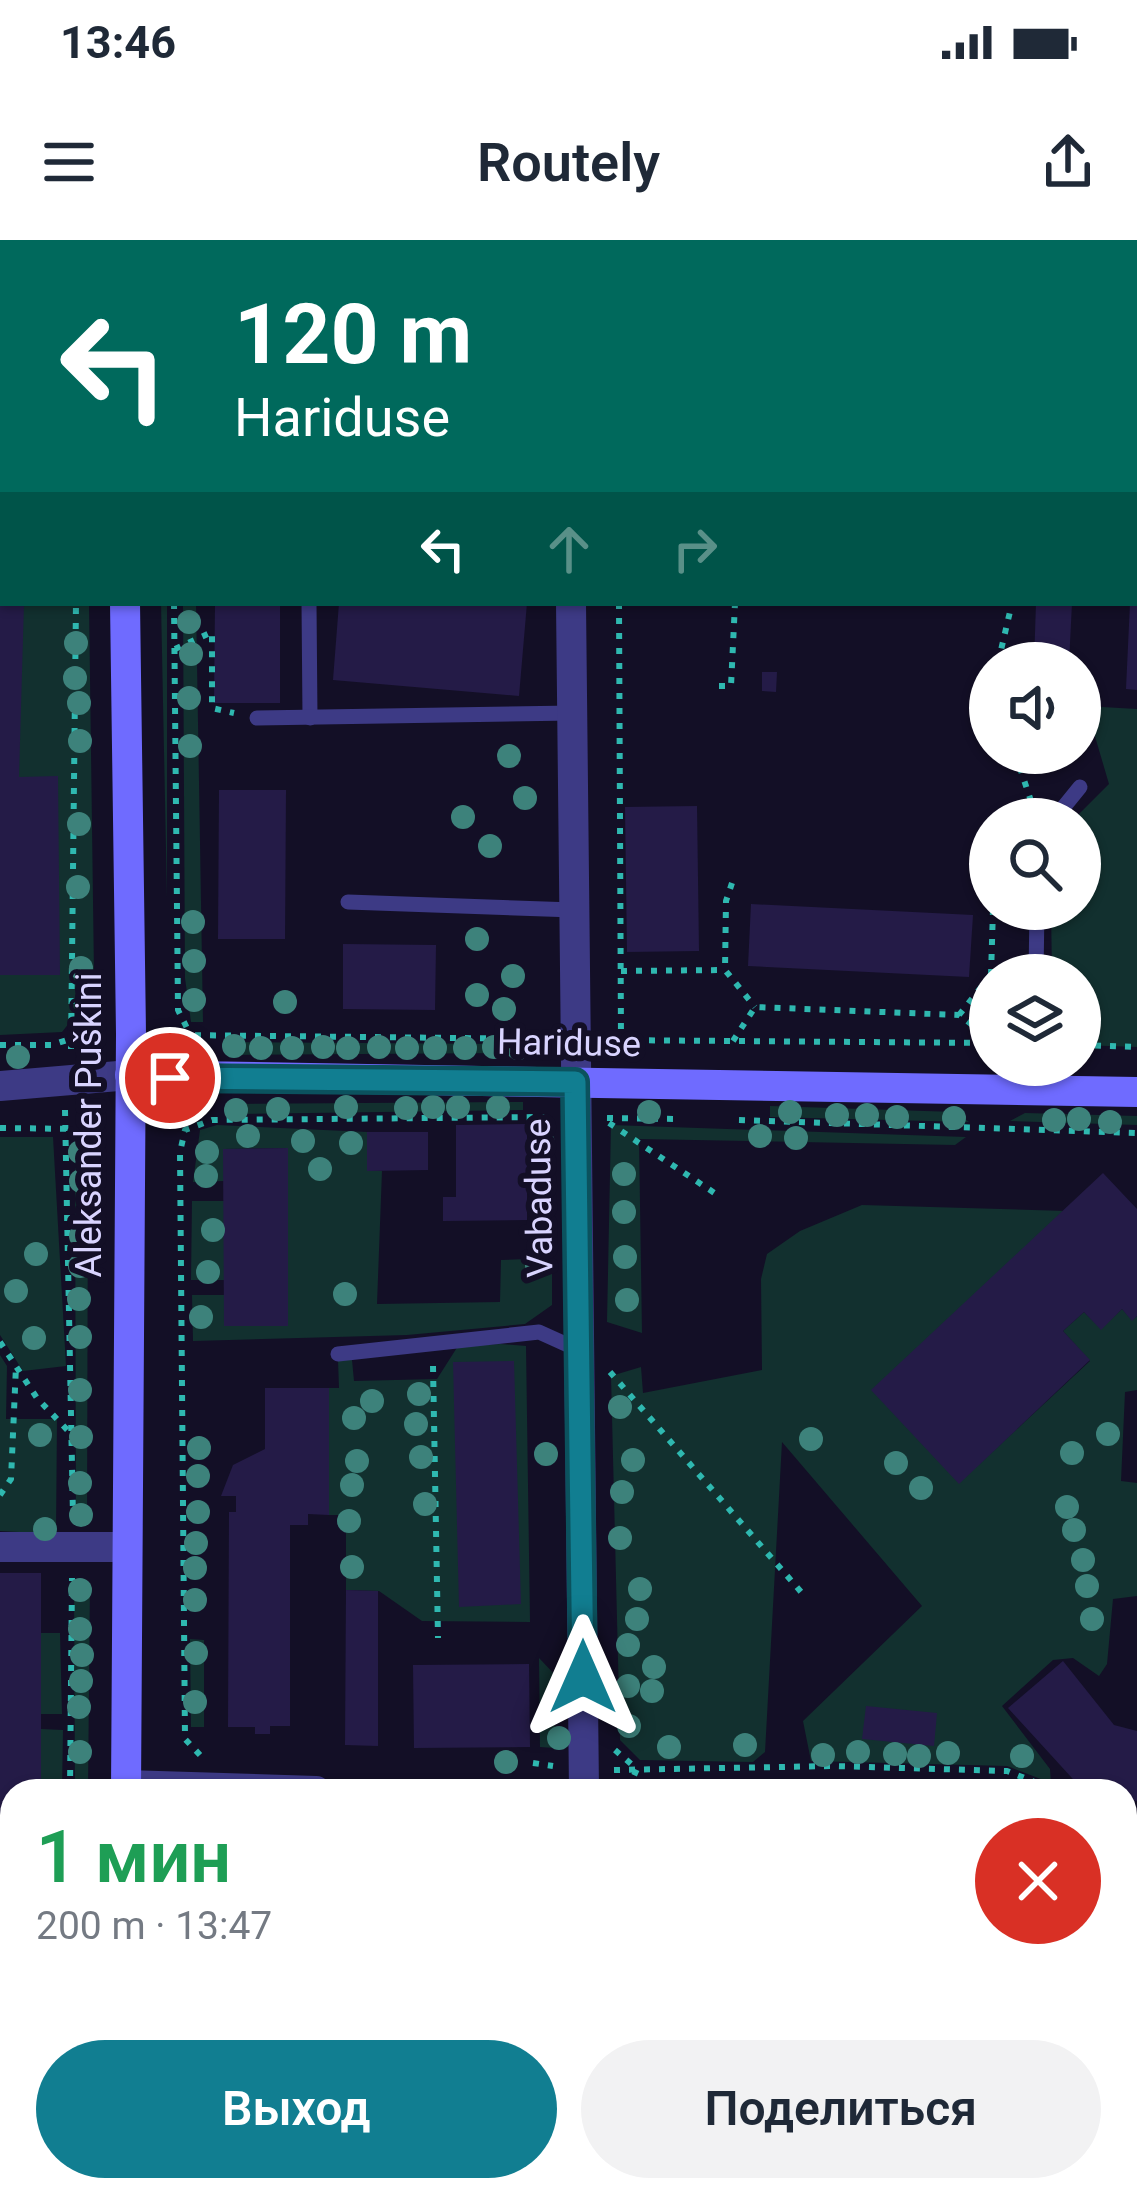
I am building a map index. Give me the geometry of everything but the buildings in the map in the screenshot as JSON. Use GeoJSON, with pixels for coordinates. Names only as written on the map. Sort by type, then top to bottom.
{"type":"FeatureCollection","features":[{"type":"Feature","properties":{"kind":"main road","name":"Aleksander Puškini"},"geometry":{"type":"LineString","coordinates":[[125,606],[130,1076],[126,1779]]}},
{"type":"Feature","properties":{"kind":"main road","name":"Hariduse"},"geometry":{"type":"LineString","coordinates":[[130,1076],[575,1082],[969,1078]]}},
{"type":"Feature","properties":{"kind":"main road","name":"Hariduse"},"geometry":{"type":"LineString","coordinates":[[1096,1086],[1137,1092]]}},
{"type":"Feature","properties":{"kind":"street","name":"Vabaduse"},"geometry":{"type":"LineString","coordinates":[[571,606],[575,1082],[592,1358],[584,1779]]}},
{"type":"Feature","properties":{"kind":"street","name":"Hariduse"},"geometry":{"type":"LineString","coordinates":[[0,1086],[130,1076]]}},
{"type":"Feature","properties":{"kind":"street"},"geometry":{"type":"LineString","coordinates":[[0,1547],[127,1547]]}},
{"type":"Feature","properties":{"kind":"lane"},"geometry":{"type":"LineString","coordinates":[[309,606],[310,718]]}},
{"type":"Feature","properties":{"kind":"lane"},"geometry":{"type":"LineString","coordinates":[[257,718],[572,713]]}},
{"type":"Feature","properties":{"kind":"lane"},"geometry":{"type":"LineString","coordinates":[[1071,798],[1080,787]]}},
{"type":"Feature","properties":{"kind":"lane"},"geometry":{"type":"LineString","coordinates":[[349,902],[574,910]]}},
{"type":"Feature","properties":{"kind":"lane"},"geometry":{"type":"LineString","coordinates":[[338,1354],[539,1332],[592,1358]]}},
{"type":"Feature","properties":{"kind":"path"},"geometry":{"type":"LineString","coordinates":[[70,1054],[76,606]]}},
{"type":"Feature","properties":{"kind":"path"},"geometry":{"type":"LineString","coordinates":[[174,606],[178,1010],[190,1034]]}},
{"type":"Feature","properties":{"kind":"path"},"geometry":{"type":"LineString","coordinates":[[619,606],[622,1040]]}},
{"type":"Feature","properties":{"kind":"path"},"geometry":{"type":"LineString","coordinates":[[719,686],[731,686],[735,606]]}},
{"type":"Feature","properties":{"kind":"path"},"geometry":{"type":"LineString","coordinates":[[1003,642],[1011,606]]}},
{"type":"Feature","properties":{"kind":"path"},"geometry":{"type":"LineString","coordinates":[[175,649],[212,632],[212,707],[257,718]]}},
{"type":"Feature","properties":{"kind":"path"},"geometry":{"type":"LineString","coordinates":[[732,883],[726,901],[725,970],[755,1006],[959,1016],[969,1023]]}},
{"type":"Feature","properties":{"kind":"path"},"geometry":{"type":"LineString","coordinates":[[621,971],[725,970]]}},
{"type":"Feature","properties":{"kind":"path"},"geometry":{"type":"LineString","coordinates":[[959,1016],[969,1003]]}},
{"type":"Feature","properties":{"kind":"path"},"geometry":{"type":"LineString","coordinates":[[733,1041],[755,1006]]}},
{"type":"Feature","properties":{"kind":"path"},"geometry":{"type":"LineString","coordinates":[[0,1045],[52,1045],[85,1034]]}},
{"type":"Feature","properties":{"kind":"path"},"geometry":{"type":"LineString","coordinates":[[207,1034],[209,1047]]}},
{"type":"Feature","properties":{"kind":"path"},"geometry":{"type":"LineString","coordinates":[[1101,1046],[1137,1047]]}},
{"type":"Feature","properties":{"kind":"path"},"geometry":{"type":"LineString","coordinates":[[201,1768],[200,1754],[185,1739],[180,1130],[212,1120],[576,1117]]}},
{"type":"Feature","properties":{"kind":"path"},"geometry":{"type":"LineString","coordinates":[[689,1119],[601,1118],[719,1196]]}},
{"type":"Feature","properties":{"kind":"path"},"geometry":{"type":"LineString","coordinates":[[734,1119],[1137,1132]]}},
{"type":"Feature","properties":{"kind":"path"},"geometry":{"type":"LineString","coordinates":[[0,1128],[65,1124],[81,1129]]}},
{"type":"Feature","properties":{"kind":"path"},"geometry":{"type":"LineString","coordinates":[[65,1124],[74,1437],[70,1779]]}},
{"type":"Feature","properties":{"kind":"path"},"geometry":{"type":"LineString","coordinates":[[0,1342],[74,1437]]}},
{"type":"Feature","properties":{"kind":"path"},"geometry":{"type":"LineString","coordinates":[[433,1343],[438,1638]]}},
{"type":"Feature","properties":{"kind":"path"},"geometry":{"type":"LineString","coordinates":[[592,1358],[802,1593]]}},
{"type":"Feature","properties":{"kind":"path"},"geometry":{"type":"LineString","coordinates":[[0,1496],[10,1479],[16,1366]]}},
{"type":"Feature","properties":{"kind":"path"},"geometry":{"type":"LineString","coordinates":[[0,1388],[14,1397]]}},
{"type":"Feature","properties":{"kind":"path"},"geometry":{"type":"LineString","coordinates":[[533,1763],[578,1779]]}},
{"type":"Feature","properties":{"kind":"path"},"geometry":{"type":"LineString","coordinates":[[617,1779],[833,1766],[1006,1772],[1025,1779]]}},
{"type":"Feature","properties":{"kind":"green space"},"geometry":{"type":"Polygon","coordinates":[[[0,606],[89,606],[94,974],[88,1022],[77,1013],[62,1032],[0,1035],[0,606]]]}},
{"type":"Feature","properties":{"kind":"green space"},"geometry":{"type":"Polygon","coordinates":[[[161,606],[167,606],[167,898],[161,606]]]}},
{"type":"Feature","properties":{"kind":"green space"},"geometry":{"type":"Polygon","coordinates":[[[183,606],[196,606],[203,1022],[191,1022],[185,978],[183,606]]]}},
{"type":"Feature","properties":{"kind":"green space"},"geometry":{"type":"Polygon","coordinates":[[[1101,708],[1137,709],[1137,1047],[1101,1046],[1101,954],[1052,954],[1051,930],[1101,930],[1101,798],[1095,798],[1109,784],[1101,757],[1101,708]]]}},
{"type":"Feature","properties":{"kind":"green space"},"geometry":{"type":"Polygon","coordinates":[[[226,1042],[524,1044],[525,1053],[226,1055],[226,1042]]]}},
{"type":"Feature","properties":{"kind":"green space"},"geometry":{"type":"Polygon","coordinates":[[[523,1102],[523,1110],[232,1114],[236,1104],[523,1102]]]}},
{"type":"Feature","properties":{"kind":"green space"},"geometry":{"type":"Polygon","coordinates":[[[770,1106],[956,1112],[969,1122],[770,1117],[770,1106]]]}},
{"type":"Feature","properties":{"kind":"green space"},"geometry":{"type":"Polygon","coordinates":[[[1025,1113],[1137,1116],[1137,1125],[1010,1121],[1025,1113]]]}},
{"type":"Feature","properties":{"kind":"green space"},"geometry":{"type":"Polygon","coordinates":[[[217,1125],[367,1132],[367,1170],[382,1171],[377,1304],[500,1302],[501,1260],[552,1258],[552,1305],[525,1324],[407,1335],[193,1341],[192,1295],[224,1295],[224,1326],[287,1148],[224,1149],[224,1181],[193,1182],[200,1130],[217,1125]]]}},
{"type":"Feature","properties":{"kind":"green space"},"geometry":{"type":"Polygon","coordinates":[[[611,1125],[966,1137],[955,1145],[639,1139],[642,1333],[607,1322],[611,1125]]]}},
{"type":"Feature","properties":{"kind":"green space"},"geometry":{"type":"Polygon","coordinates":[[[0,1137],[53,1137],[66,1366],[23,1371],[0,1335],[0,1137]]]}},
{"type":"Feature","properties":{"kind":"green space"},"geometry":{"type":"Polygon","coordinates":[[[75,1143],[83,1144],[88,1164],[87,1520],[76,1520],[75,1143]]]}},
{"type":"Feature","properties":{"kind":"green space"},"geometry":{"type":"Polygon","coordinates":[[[192,1201],[224,1201],[224,1280],[191,1280],[192,1201]]]}},
{"type":"Feature","properties":{"kind":"green space"},"geometry":{"type":"Polygon","coordinates":[[[862,1205],[1066,1211],[959,1483],[1090,1361],[1063,1331],[1084,1312],[1101,1329],[1122,1309],[1132,1320],[1137,1316],[1137,1390],[1125,1392],[1121,1481],[1137,1483],[1137,1596],[1113,1599],[1107,1664],[1099,1676],[1073,1658],[1053,1660],[1002,1706],[1050,1769],[1051,1779],[1007,1766],[811,1761],[803,1721],[922,1606],[782,1442],[765,1752],[753,1762],[640,1760],[620,1740],[611,1376],[641,1367],[643,1393],[762,1370],[761,1279],[767,1254],[800,1231],[862,1205]]]}},
{"type":"Feature","properties":{"kind":"green space"},"geometry":{"type":"Polygon","coordinates":[[[458,1346],[526,1346],[530,1622],[422,1621],[379,1591],[346,1590],[346,1515],[329,1515],[329,1388],[339,1388],[338,1360],[352,1360],[354,1381],[437,1379],[458,1346]]]}},
{"type":"Feature","properties":{"kind":"green space"},"geometry":{"type":"Polygon","coordinates":[[[0,1355],[7,1366],[6,1419],[57,1419],[56,1534],[0,1531],[0,1355]]]}},
{"type":"Feature","properties":{"kind":"green space"},"geometry":{"type":"Polygon","coordinates":[[[74,1582],[90,1583],[88,1779],[75,1779],[74,1582]]]}},
{"type":"Feature","properties":{"kind":"green space"},"geometry":{"type":"Polygon","coordinates":[[[41,1633],[60,1633],[62,1714],[41,1714],[41,1633]]]}},
{"type":"Feature","properties":{"kind":"green space"},"geometry":{"type":"Polygon","coordinates":[[[190,1639],[204,1640],[204,1727],[191,1727],[190,1639]]]}},
{"type":"Feature","properties":{"kind":"green space"},"geometry":{"type":"Polygon","coordinates":[[[539,1658],[557,1677],[554,1748],[540,1747],[539,1658]]]}},
{"type":"Feature","properties":{"kind":"green space"},"geometry":{"type":"Polygon","coordinates":[[[41,1729],[63,1730],[62,1779],[41,1779],[41,1729]]]}},
{"type":"Feature","properties":{"kind":"route"},"geometry":{"type":"LineString","coordinates":[[170,1078],[575,1082],[583,1677]]}}]}
